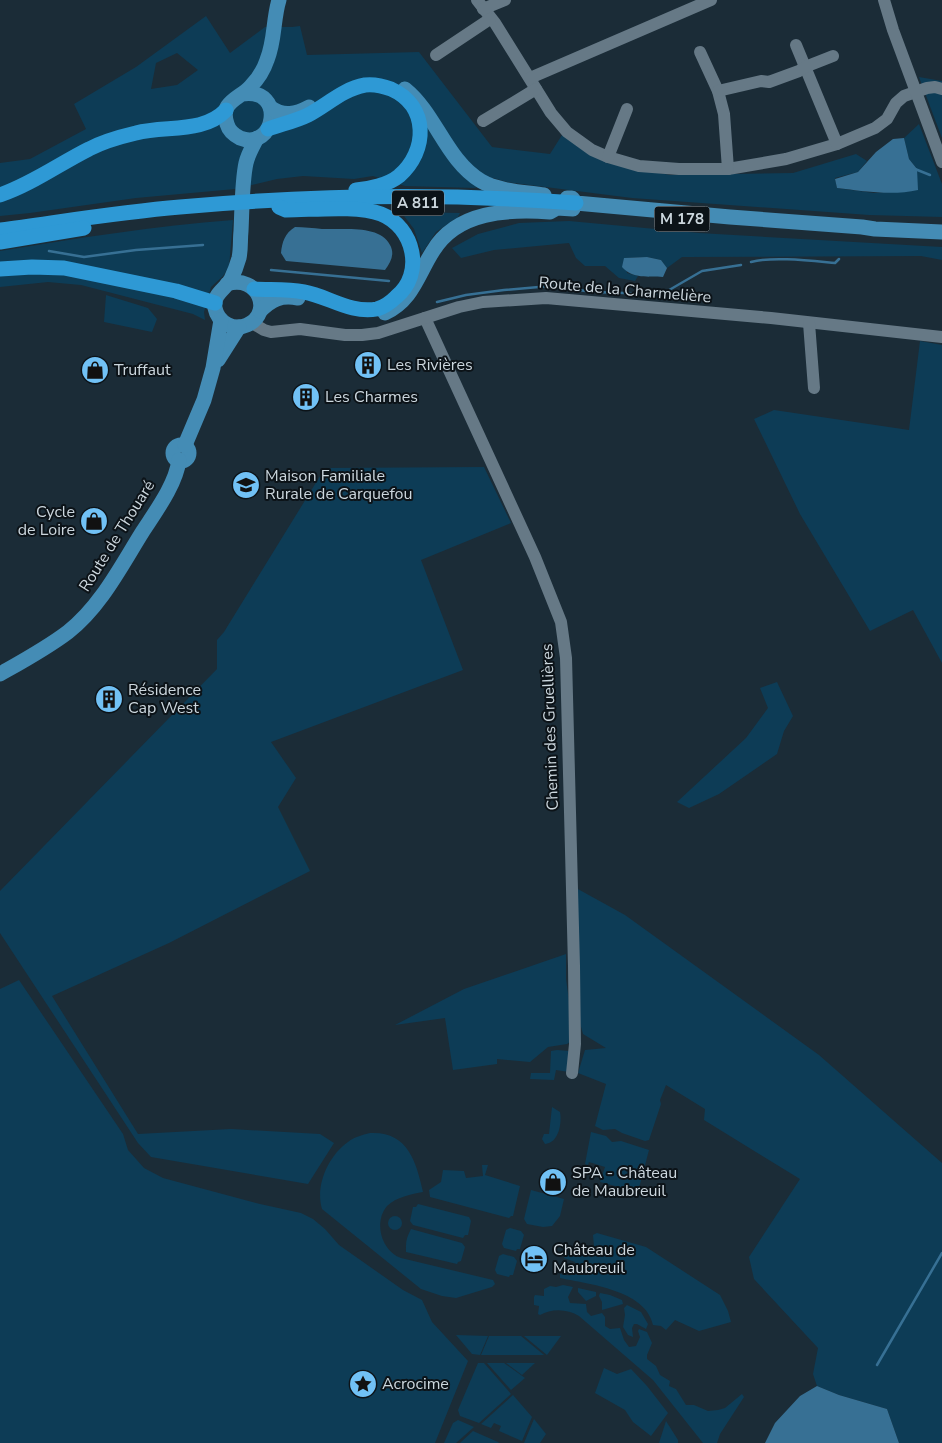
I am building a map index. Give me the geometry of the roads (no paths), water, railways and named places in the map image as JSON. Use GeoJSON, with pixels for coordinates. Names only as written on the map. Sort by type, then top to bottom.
{"type":"FeatureCollection","features":[{"type":"Feature","properties":{"kind":"highway"},"geometry":{"type":"LineString","coordinates":[[263,133],[320,109],[350,89],[366,85],[383,86],[400,93],[412,105],[421,131],[419,146],[413,161],[398,178],[381,185],[337,193],[327,197]]}},
{"type":"Feature","properties":{"kind":"highway"},"geometry":{"type":"LineString","coordinates":[[0,195],[38,178],[90,148],[112,139],[144,131],[201,125],[214,120],[226,110]]}},
{"type":"Feature","properties":{"kind":"highway","name":"A 811"},"geometry":{"type":"LineString","coordinates":[[0,230],[178,207],[327,197],[451,197],[576,203]]}},
{"type":"Feature","properties":{"kind":"highway","name":"A 811"},"geometry":{"type":"LineString","coordinates":[[0,242],[146,217],[279,207],[381,202],[491,204],[556,208]]}},
{"type":"Feature","properties":{"kind":"highway"},"geometry":{"type":"LineString","coordinates":[[253,288],[305,292],[361,310],[378,308],[390,302],[401,293],[408,283],[412,271],[414,258],[411,245],[404,232],[388,218],[363,210],[286,210],[279,207]]}},
{"type":"Feature","properties":{"kind":"highway"},"geometry":{"type":"LineString","coordinates":[[0,225],[22,222],[31,226]]}},
{"type":"Feature","properties":{"kind":"highway"},"geometry":{"type":"LineString","coordinates":[[0,269],[32,266],[64,268],[176,291],[215,303]]}},
{"type":"Feature","properties":{"kind":"main road"},"geometry":{"type":"LineString","coordinates":[[263,133],[251,139],[239,137],[229,129],[226,110],[232,100],[250,88],[258,79],[267,62],[270,51],[278,0],[269,0],[274,24]]}},
{"type":"Feature","properties":{"kind":"main road"},"geometry":{"type":"LineString","coordinates":[[245,169],[263,133],[271,122],[267,62]]}},
{"type":"Feature","properties":{"kind":"main road"},"geometry":{"type":"LineString","coordinates":[[242,94],[256,94],[278,113],[288,114],[298,112],[350,82],[378,78],[403,88],[412,95],[421,105],[456,157],[481,181],[499,188],[572,198],[576,203]]}},
{"type":"Feature","properties":{"kind":"main road"},"geometry":{"type":"LineString","coordinates":[[239,137],[245,169],[240,257],[245,274],[260,298],[250,320]]}},
{"type":"Feature","properties":{"kind":"main road","name":"M 178"},"geometry":{"type":"LineString","coordinates":[[576,203],[730,218],[942,232]]}},
{"type":"Feature","properties":{"kind":"main road"},"geometry":{"type":"LineString","coordinates":[[214,368],[221,353],[250,320],[270,302],[284,296],[311,300],[356,316],[380,314],[396,308],[409,294],[432,251],[441,240],[458,226],[489,214],[515,211],[550,212],[556,208]]}},
{"type":"Feature","properties":{"kind":"main road","name":"M 178"},"geometry":{"type":"LineString","coordinates":[[556,208],[777,228],[862,231],[875,229]]}},
{"type":"Feature","properties":{"kind":"main road"},"geometry":{"type":"LineString","coordinates":[[240,257],[227,284],[217,296],[215,303],[221,320],[226,324],[250,320]]}},
{"type":"Feature","properties":{"kind":"main road"},"geometry":{"type":"LineString","coordinates":[[227,284],[239,282],[253,288]]}},
{"type":"Feature","properties":{"kind":"main road"},"geometry":{"type":"LineString","coordinates":[[214,368],[221,320]]}},
{"type":"Feature","properties":{"kind":"main road","name":"Route de Thouaré"},"geometry":{"type":"LineString","coordinates":[[0,674],[61,637],[89,613],[113,579],[158,508],[176,474],[178,460],[174,456],[174,448],[179,445],[185,445],[204,400],[214,368]]}},
{"type":"Feature","properties":{"kind":"street"},"geometry":{"type":"LineString","coordinates":[[436,55],[483,9],[505,0]]}},
{"type":"Feature","properties":{"kind":"street"},"geometry":{"type":"LineString","coordinates":[[483,120],[533,83],[686,5],[712,0]]}},
{"type":"Feature","properties":{"kind":"street"},"geometry":{"type":"LineString","coordinates":[[884,0],[893,30],[942,162]]}},
{"type":"Feature","properties":{"kind":"street"},"geometry":{"type":"LineString","coordinates":[[483,9],[551,112],[567,132],[592,150],[639,166],[679,169],[728,169],[786,159],[837,144],[880,124],[904,96],[935,87],[942,89]]}},
{"type":"Feature","properties":{"kind":"street"},"geometry":{"type":"LineString","coordinates":[[796,45],[837,144]]}},
{"type":"Feature","properties":{"kind":"street"},"geometry":{"type":"LineString","coordinates":[[700,52],[718,90],[724,114],[728,169]]}},
{"type":"Feature","properties":{"kind":"street"},"geometry":{"type":"LineString","coordinates":[[718,90],[761,81],[769,82],[799,72],[805,67],[833,56]]}},
{"type":"Feature","properties":{"kind":"street"},"geometry":{"type":"LineString","coordinates":[[608,157],[627,109]]}},
{"type":"Feature","properties":{"kind":"street","name":"Route de la Charmelière"},"geometry":{"type":"LineString","coordinates":[[250,320],[264,330],[272,332],[300,329],[345,335],[362,335],[378,333],[459,307],[484,302],[546,298],[942,336]]}},
{"type":"Feature","properties":{"kind":"street","name":"Chemin des Gruellières"},"geometry":{"type":"LineString","coordinates":[[424,318],[535,557],[561,622],[566,658],[574,966],[575,1044],[572,1073]]}},
{"type":"Feature","properties":{"kind":"street"},"geometry":{"type":"LineString","coordinates":[[808,323],[814,388]]}},
{"type":"Feature","properties":{"kind":"waterway"},"geometry":{"type":"LineString","coordinates":[[915,169],[930,175]]}},
{"type":"Feature","properties":{"kind":"waterway"},"geometry":{"type":"LineString","coordinates":[[49,251],[84,257],[136,250],[203,245]]}},
{"type":"Feature","properties":{"kind":"waterway"},"geometry":{"type":"LineString","coordinates":[[751,262],[781,259],[835,263],[839,259]]}},
{"type":"Feature","properties":{"kind":"waterway"},"geometry":{"type":"LineString","coordinates":[[664,293],[702,271],[741,265]]}},
{"type":"Feature","properties":{"kind":"waterway"},"geometry":{"type":"LineString","coordinates":[[271,270],[389,281]]}},
{"type":"Feature","properties":{"kind":"waterway"},"geometry":{"type":"LineString","coordinates":[[437,302],[466,295],[550,286],[593,292],[656,294]]}},
{"type":"Feature","properties":{"kind":"waterway"},"geometry":{"type":"LineString","coordinates":[[877,1365],[942,1253]]}},
{"type":"Feature","properties":{"kind":"place","name":"Les Rivières"},"geometry":{"type":"Point","coordinates":[368,365]}},
{"type":"Feature","properties":{"kind":"place","name":"Truffaut"},"geometry":{"type":"Point","coordinates":[95,370]}},
{"type":"Feature","properties":{"kind":"place","name":"Les Charmes"},"geometry":{"type":"Point","coordinates":[306,397]}},
{"type":"Feature","properties":{"kind":"place","name":"Maison Familiale Rurale de Carquefou"},"geometry":{"type":"Point","coordinates":[246,485]}},
{"type":"Feature","properties":{"kind":"place","name":"Cycle de Loire"},"geometry":{"type":"Point","coordinates":[94,521]}},
{"type":"Feature","properties":{"kind":"place","name":"Résidence Cap West"},"geometry":{"type":"Point","coordinates":[109,699]}},
{"type":"Feature","properties":{"kind":"place","name":"SPA - Château de Maubreuil"},"geometry":{"type":"Point","coordinates":[553,1182]}},
{"type":"Feature","properties":{"kind":"place","name":"Château de Maubreuil"},"geometry":{"type":"Point","coordinates":[534,1259]}},
{"type":"Feature","properties":{"kind":"place","name":"Acrocime"},"geometry":{"type":"Point","coordinates":[363,1384]}}]}
